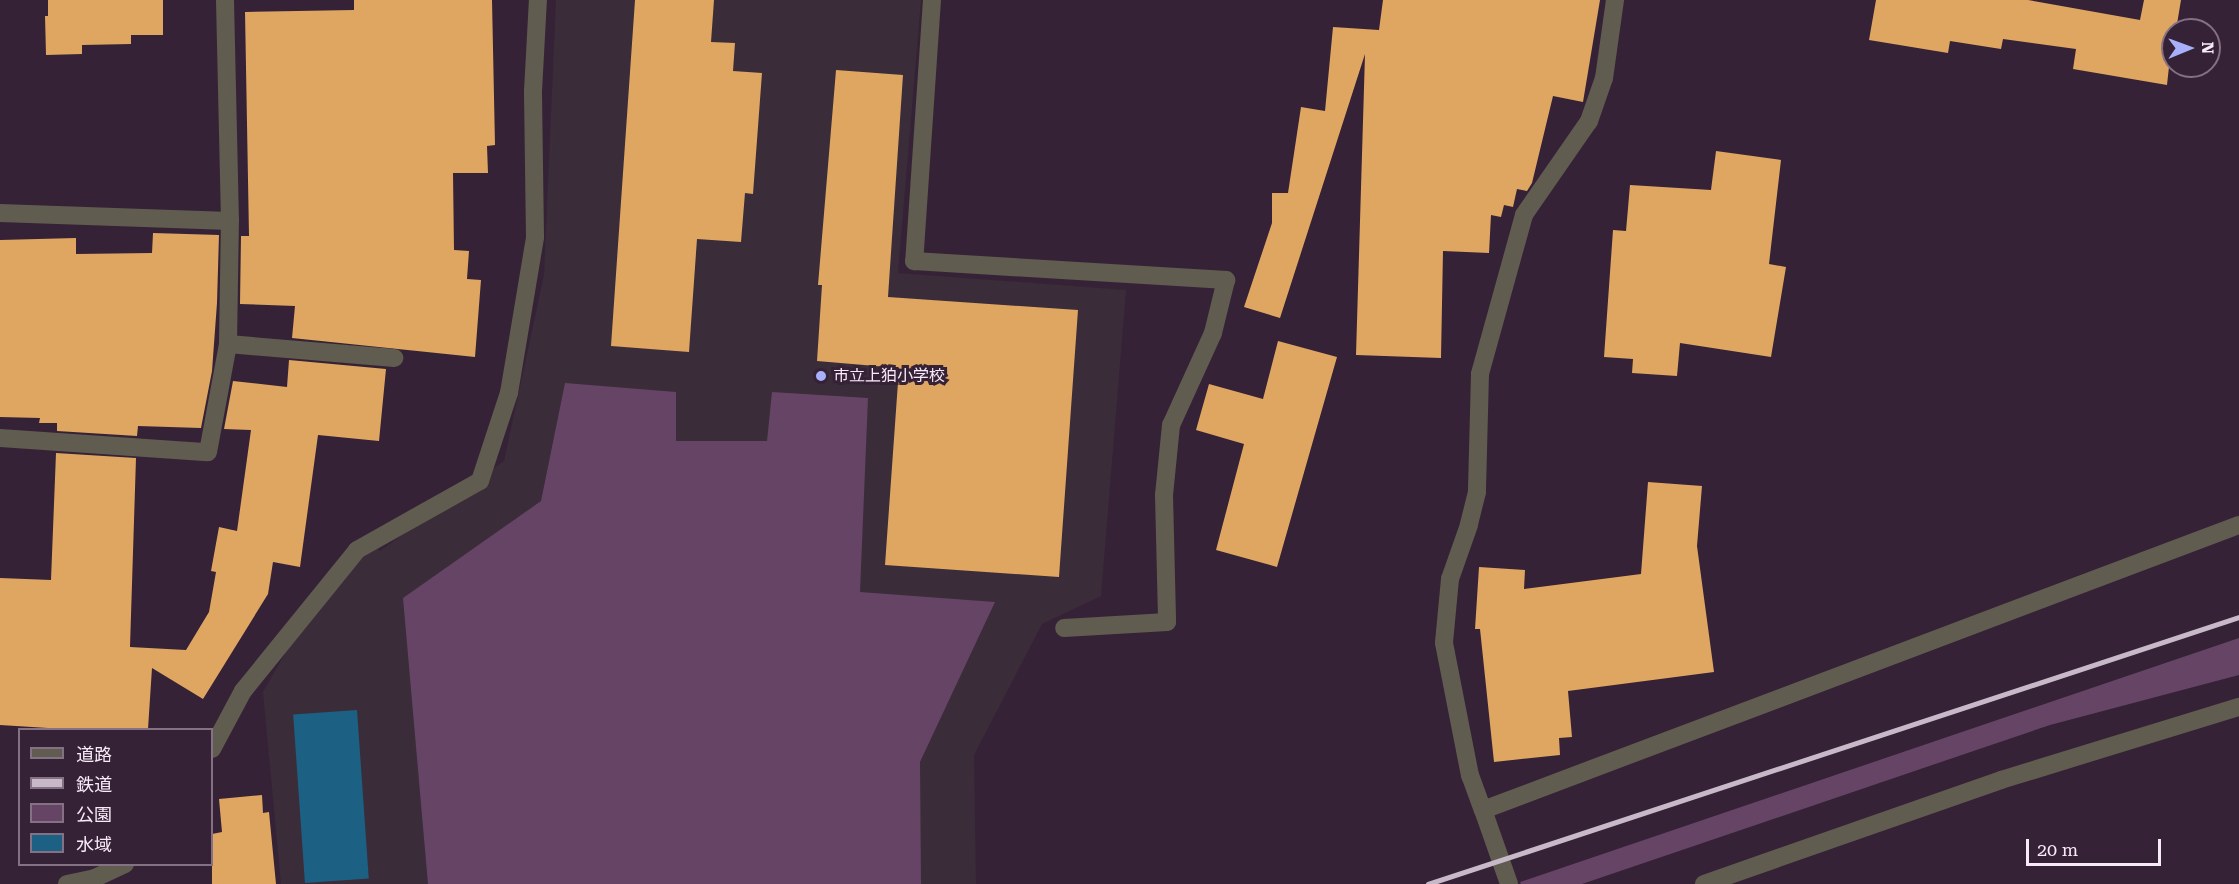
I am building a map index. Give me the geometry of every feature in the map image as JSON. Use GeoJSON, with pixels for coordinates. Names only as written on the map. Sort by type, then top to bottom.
{"type":"FeatureCollection","features":[{"type":"Feature","properties":{"kind":"street"},"geometry":{"type":"LineString","coordinates":[[0,438],[208,453],[228,344],[230,221],[225,0]]}},
{"type":"Feature","properties":{"kind":"street"},"geometry":{"type":"LineString","coordinates":[[213,747],[243,691],[357,550],[480,481],[509,393],[535,237],[533,91],[538,0]]}},
{"type":"Feature","properties":{"kind":"street"},"geometry":{"type":"LineString","coordinates":[[932,0],[914,261],[1226,280],[1213,333],[1171,425],[1164,495],[1167,622],[1064,628]]}},
{"type":"Feature","properties":{"kind":"street"},"geometry":{"type":"LineString","coordinates":[[1509,884],[1470,775],[1444,643],[1450,579],[1469,525],[1477,492],[1480,374],[1524,215],[1589,121],[1604,78],[1615,0]]}},
{"type":"Feature","properties":{"kind":"street"},"geometry":{"type":"LineString","coordinates":[[0,213],[230,221]]}},
{"type":"Feature","properties":{"kind":"street"},"geometry":{"type":"LineString","coordinates":[[228,344],[394,358]]}},
{"type":"Feature","properties":{"kind":"street"},"geometry":{"type":"LineString","coordinates":[[1483,810],[2239,525]]}},
{"type":"Feature","properties":{"kind":"street"},"geometry":{"type":"LineString","coordinates":[[1704,884],[2001,780],[2239,707]]}},
{"type":"Feature","properties":{"kind":"street"},"geometry":{"type":"LineString","coordinates":[[67,884],[95,878],[121,866]]}},
{"type":"Feature","properties":{"kind":"shaded area","name":"市立上狛小学校"},"geometry":{"type":"Polygon","coordinates":[[[556,0],[921,0],[898,273],[1126,290],[1101,596],[1042,624],[974,755],[976,884],[281,884],[263,692],[291,643],[338,577],[375,546],[380,551],[504,461],[544,275],[556,0]]]}},
{"type":"Feature","properties":{"kind":"green space"},"geometry":{"type":"Polygon","coordinates":[[[565,383],[676,392],[676,441],[767,441],[772,392],[868,398],[860,592],[995,602],[920,762],[921,884],[428,884],[403,598],[541,501],[565,383]]]}},
{"type":"Feature","properties":{"kind":"green space"},"geometry":{"type":"Polygon","coordinates":[[[2239,638],[2239,675],[2050,725],[1582,884],[1521,884],[1520,882],[2239,638]]]}},
{"type":"Feature","properties":{"kind":"water"},"geometry":{"type":"Polygon","coordinates":[[[357,710],[369,879],[305,883],[293,714],[357,710]]]}},
{"type":"Feature","properties":{"kind":"building"},"geometry":{"type":"Polygon","coordinates":[[[48,0],[163,0],[163,35],[131,35],[131,44],[82,45],[82,54],[46,55],[45,16],[48,16],[48,0]]]}},
{"type":"Feature","properties":{"kind":"building"},"geometry":{"type":"Polygon","coordinates":[[[354,0],[492,0],[495,145],[487,146],[488,173],[453,173],[454,250],[469,251],[467,279],[481,280],[475,357],[292,338],[295,306],[240,304],[241,236],[249,236],[245,12],[354,10],[354,0]]]}},
{"type":"Feature","properties":{"kind":"building"},"geometry":{"type":"Polygon","coordinates":[[[635,0],[714,0],[711,42],[735,43],[733,71],[762,73],[753,194],[745,193],[741,242],[697,239],[689,352],[611,346],[635,0]]]}},
{"type":"Feature","properties":{"kind":"building"},"geometry":{"type":"Polygon","coordinates":[[[1383,0],[1600,0],[1583,102],[1553,96],[1532,183],[1527,191],[1517,189],[1513,207],[1504,205],[1501,217],[1491,215],[1489,253],[1443,251],[1441,358],[1356,355],[1365,54],[1280,318],[1244,307],[1272,223],[1272,193],[1288,193],[1301,107],[1325,111],[1333,27],[1379,30],[1383,0]]]}},
{"type":"Feature","properties":{"kind":"building"},"geometry":{"type":"Polygon","coordinates":[[[1876,0],[2028,0],[2140,20],[2144,0],[2181,0],[2178,18],[2161,18],[2161,78],[2168,78],[2167,85],[2073,69],[2076,49],[2003,39],[2001,49],[1950,41],[1948,53],[1869,40],[1876,0]]]}},
{"type":"Feature","properties":{"kind":"building"},"geometry":{"type":"Polygon","coordinates":[[[836,70],[903,75],[888,297],[1078,310],[1059,577],[885,565],[899,368],[817,361],[822,285],[818,285],[836,70]]]}},
{"type":"Feature","properties":{"kind":"building"},"geometry":{"type":"Polygon","coordinates":[[[1716,151],[1781,160],[1769,264],[1786,267],[1771,357],[1680,343],[1677,376],[1632,373],[1633,359],[1604,357],[1613,230],[1626,231],[1630,185],[1711,190],[1716,151]]]}},
{"type":"Feature","properties":{"kind":"building"},"geometry":{"type":"Polygon","coordinates":[[[153,233],[219,235],[212,371],[201,428],[138,426],[137,436],[57,431],[57,423],[39,423],[40,418],[0,417],[0,240],[76,238],[76,254],[152,253],[153,233]]]}},
{"type":"Feature","properties":{"kind":"building"},"geometry":{"type":"Polygon","coordinates":[[[1278,341],[1337,357],[1277,567],[1216,550],[1244,444],[1196,430],[1209,384],[1263,399],[1278,341]]]}},
{"type":"Feature","properties":{"kind":"building"},"geometry":{"type":"Polygon","coordinates":[[[289,360],[386,369],[379,441],[318,435],[300,567],[273,562],[268,594],[203,699],[152,668],[148,728],[48,728],[0,725],[0,578],[51,580],[56,453],[136,458],[130,647],[186,650],[209,612],[216,572],[211,571],[219,527],[237,531],[251,430],[224,429],[233,381],[287,387],[289,360]]]}},
{"type":"Feature","properties":{"kind":"building"},"geometry":{"type":"Polygon","coordinates":[[[1648,482],[1702,486],[1697,546],[1714,672],[1568,691],[1572,737],[1559,738],[1560,755],[1494,762],[1480,629],[1475,629],[1479,567],[1525,570],[1524,589],[1641,574],[1648,482]]]}},
{"type":"Feature","properties":{"kind":"building"},"geometry":{"type":"Polygon","coordinates":[[[262,795],[263,813],[269,812],[276,884],[212,884],[213,834],[222,832],[219,799],[262,795]]]}},
{"type":"Feature","properties":{"kind":"railway"},"geometry":{"type":"LineString","coordinates":[[1428,884],[2239,617]]}},
{"type":"Feature","properties":{"kind":"place","name":"市立上狛小学校"},"geometry":{"type":"Point","coordinates":[821,376]}}]}
